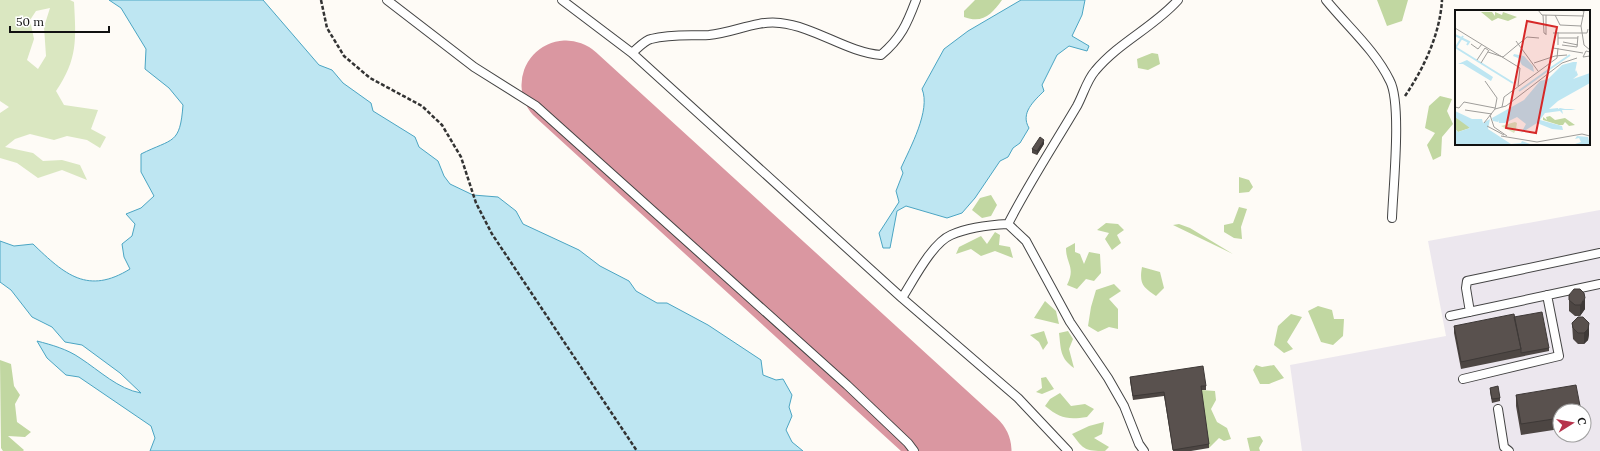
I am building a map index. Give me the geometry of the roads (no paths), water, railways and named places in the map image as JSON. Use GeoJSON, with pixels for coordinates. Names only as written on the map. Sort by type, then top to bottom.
{"type":"FeatureCollection","features":[{"type":"Feature","properties":{"kind":"lane"},"geometry":{"type":"LineString","coordinates":[[386,0],[474,67],[536,106],[847,385],[908,443],[914,451]]}},
{"type":"Feature","properties":{"kind":"lane"},"geometry":{"type":"LineString","coordinates":[[562,0],[632,53],[902,298],[1018,398],[1068,451]]}},
{"type":"Feature","properties":{"kind":"lane"},"geometry":{"type":"LineString","coordinates":[[632,53],[649,39],[676,34],[708,35],[731,32],[758,23],[781,23],[811,31],[864,53],[881,55],[895,44],[906,27],[916,0]]}},
{"type":"Feature","properties":{"kind":"lane"},"geometry":{"type":"LineString","coordinates":[[1008,224],[1024,192],[1077,105],[1094,72],[1122,45],[1168,12],[1178,0]]}},
{"type":"Feature","properties":{"kind":"lane"},"geometry":{"type":"LineString","coordinates":[[1326,0],[1372,51],[1391,82],[1396,110],[1392,218]]}},
{"type":"Feature","properties":{"kind":"lane"},"geometry":{"type":"LineString","coordinates":[[902,298],[929,255],[949,236],[981,225],[1008,224],[1026,241],[1070,322],[1108,378],[1124,406],[1139,444],[1144,451]]}},
{"type":"Feature","properties":{"kind":"lane"},"geometry":{"type":"LineString","coordinates":[[1470,312],[1466,288],[1467,281],[1600,253]]}},
{"type":"Feature","properties":{"kind":"lane"},"geometry":{"type":"LineString","coordinates":[[1450,316],[1600,284]]}},
{"type":"Feature","properties":{"kind":"lane"},"geometry":{"type":"LineString","coordinates":[[1463,379],[1559,356],[1547,296]]}},
{"type":"Feature","properties":{"kind":"lane"},"geometry":{"type":"LineString","coordinates":[[1498,409],[1504,447],[1509,451]]}},
{"type":"Feature","properties":{"kind":"water"},"geometry":{"type":"Polygon","coordinates":[[[109,0],[263,0],[319,65],[332,70],[343,83],[371,103],[373,111],[415,137],[419,147],[438,161],[444,176],[450,184],[473,195],[498,197],[516,211],[523,224],[579,250],[600,266],[629,281],[636,291],[657,303],[667,303],[708,325],[761,360],[763,375],[776,380],[783,379],[792,395],[789,407],[792,416],[786,430],[792,442],[803,451],[150,451],[155,438],[151,426],[79,377],[66,375],[47,358],[37,341],[70,352],[117,384],[141,393],[120,373],[82,345],[65,342],[52,327],[32,317],[11,290],[0,282],[0,241],[14,246],[33,244],[56,265],[78,278],[89,281],[115,277],[130,269],[124,257],[122,244],[132,236],[135,224],[126,214],[141,208],[154,196],[141,172],[141,154],[168,142],[177,134],[182,118],[183,105],[169,88],[145,69],[146,49],[121,8],[109,0]]]}},
{"type":"Feature","properties":{"kind":"water"},"geometry":{"type":"Polygon","coordinates":[[[1021,0],[1085,0],[1082,15],[1072,36],[1089,46],[1087,51],[1069,46],[1057,55],[1042,85],[1044,91],[1032,103],[1027,112],[1026,117],[1029,128],[1020,143],[1013,148],[1008,157],[1000,161],[975,198],[962,213],[947,218],[906,206],[897,211],[890,248],[883,248],[879,233],[899,202],[896,191],[903,173],[901,168],[922,118],[924,98],[922,89],[944,49],[968,31],[1021,0]]]}}]}
